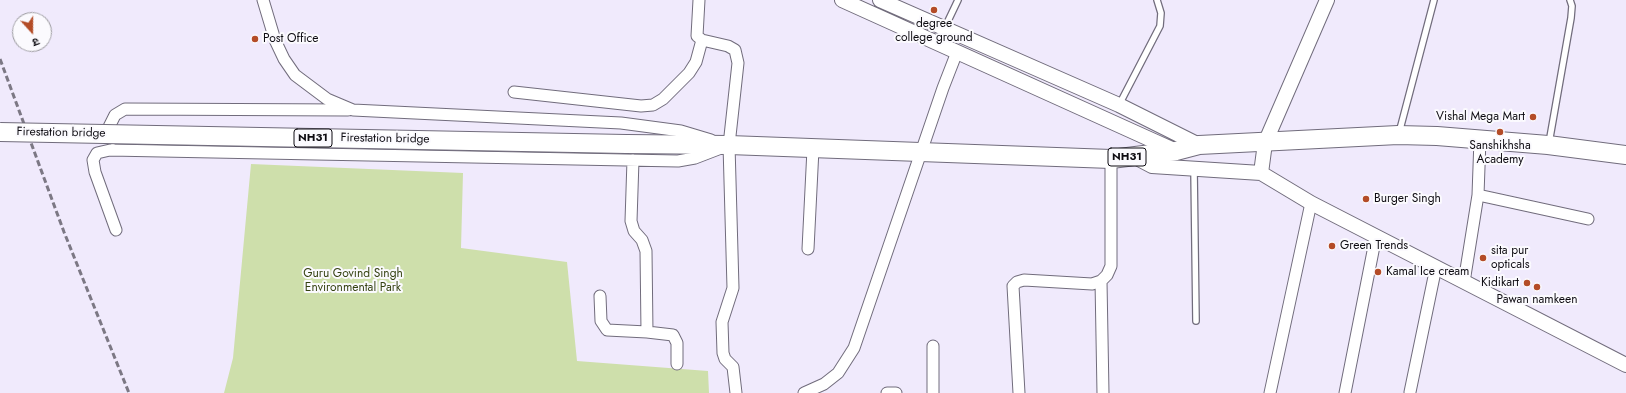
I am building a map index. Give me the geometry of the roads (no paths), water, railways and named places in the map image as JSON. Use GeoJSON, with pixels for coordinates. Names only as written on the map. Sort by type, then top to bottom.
{"type":"FeatureCollection","features":[{"type":"Feature","properties":{"kind":"highway","name":"Firestation bridge"},"geometry":{"type":"LineString","coordinates":[[0,132],[729,145]]}},
{"type":"Feature","properties":{"kind":"highway","name":"NH31"},"geometry":{"type":"LineString","coordinates":[[729,145],[1111,159],[1176,151],[1199,145],[1265,143],[1398,135],[1548,145],[1626,154]]}},
{"type":"Feature","properties":{"kind":"street"},"geometry":{"type":"LineString","coordinates":[[263,0],[275,40],[284,59],[295,75],[327,99],[353,110]]}},
{"type":"Feature","properties":{"kind":"street"},"geometry":{"type":"LineString","coordinates":[[698,0],[700,5],[697,36],[702,40],[728,46],[735,50],[738,63],[729,145],[733,288],[732,296],[723,316],[722,353],[725,359],[733,367],[736,393]]}},
{"type":"Feature","properties":{"kind":"street"},"geometry":{"type":"LineString","coordinates":[[842,0],[938,42],[1176,151]]}},
{"type":"Feature","properties":{"kind":"street"},"geometry":{"type":"LineString","coordinates":[[880,0],[1119,105],[1199,145]]}},
{"type":"Feature","properties":{"kind":"street"},"geometry":{"type":"LineString","coordinates":[[1261,173],[1265,143],[1327,0]]}},
{"type":"Feature","properties":{"kind":"street"},"geometry":{"type":"LineString","coordinates":[[514,92],[641,106],[653,104],[663,100],[689,73],[696,62],[702,40]]}},
{"type":"Feature","properties":{"kind":"street"},"geometry":{"type":"LineString","coordinates":[[804,393],[816,388],[838,373],[854,348],[958,52]]}},
{"type":"Feature","properties":{"kind":"street"},"geometry":{"type":"LineString","coordinates":[[117,150],[109,127],[115,115],[125,109],[353,110],[621,123],[681,131],[729,145]]}},
{"type":"Feature","properties":{"kind":"street"},"geometry":{"type":"LineString","coordinates":[[1464,282],[1478,195],[1480,140]]}},
{"type":"Feature","properties":{"kind":"street"},"geometry":{"type":"LineString","coordinates":[[116,230],[95,172],[93,160],[97,153],[117,150],[678,161],[694,158],[729,145]]}},
{"type":"Feature","properties":{"kind":"street"},"geometry":{"type":"LineString","coordinates":[[808,249],[813,149]]}},
{"type":"Feature","properties":{"kind":"street"},"geometry":{"type":"LineString","coordinates":[[1135,157],[1152,166],[1261,173],[1311,203],[1626,365]]}},
{"type":"Feature","properties":{"kind":"street"},"geometry":{"type":"LineString","coordinates":[[1019,393],[1013,286],[1017,282],[1024,280],[1092,284],[1101,281],[1107,275],[1111,266],[1111,159]]}},
{"type":"Feature","properties":{"kind":"street"},"geometry":{"type":"LineString","coordinates":[[633,160],[631,221],[634,231],[642,240],[646,250],[647,332]]}},
{"type":"Feature","properties":{"kind":"street"},"geometry":{"type":"LineString","coordinates":[[1478,195],[1588,219]]}},
{"type":"Feature","properties":{"kind":"street"},"geometry":{"type":"LineString","coordinates":[[1270,393],[1311,203]]}},
{"type":"Feature","properties":{"kind":"street"},"geometry":{"type":"LineString","coordinates":[[1345,393],[1376,236]]}},
{"type":"Feature","properties":{"kind":"street"},"geometry":{"type":"LineString","coordinates":[[1410,392],[1436,267]]}},
{"type":"Feature","properties":{"kind":"street"},"geometry":{"type":"LineString","coordinates":[[1101,281],[1103,393]]}},
{"type":"Feature","properties":{"kind":"street"},"geometry":{"type":"LineString","coordinates":[[600,296],[601,321],[606,330],[673,335],[677,343],[677,364]]}},
{"type":"Feature","properties":{"kind":"street"},"geometry":{"type":"LineString","coordinates":[[933,346],[933,393]]}},
{"type":"Feature","properties":{"kind":"street"},"geometry":{"type":"LineString","coordinates":[[816,388],[826,393]]}},
{"type":"Feature","properties":{"kind":"street"},"geometry":{"type":"LineString","coordinates":[[887,393],[896,393]]}},
{"type":"Feature","properties":{"kind":"lane"},"geometry":{"type":"LineString","coordinates":[[938,42],[958,0]]}},
{"type":"Feature","properties":{"kind":"lane"},"geometry":{"type":"LineString","coordinates":[[1119,105],[1160,26],[1161,13],[1158,0]]}},
{"type":"Feature","properties":{"kind":"lane"},"geometry":{"type":"LineString","coordinates":[[1398,135],[1434,0]]}},
{"type":"Feature","properties":{"kind":"lane"},"geometry":{"type":"LineString","coordinates":[[1548,145],[1571,18],[1572,6],[1570,0]]}},
{"type":"Feature","properties":{"kind":"lane"},"geometry":{"type":"LineString","coordinates":[[1194,169],[1196,321]]}},
{"type":"Feature","properties":{"kind":"railway"},"geometry":{"type":"LineString","coordinates":[[0,59],[64,232],[129,393]]}},
{"type":"Feature","properties":{"kind":"place","name":"degree college ground"},"geometry":{"type":"Point","coordinates":[934,10]}},
{"type":"Feature","properties":{"kind":"place","name":"Post Office"},"geometry":{"type":"Point","coordinates":[255,39]}},
{"type":"Feature","properties":{"kind":"place","name":"Vishal Mega Mart"},"geometry":{"type":"Point","coordinates":[1533,117]}},
{"type":"Feature","properties":{"kind":"place","name":"Sanshikhsha Academy"},"geometry":{"type":"Point","coordinates":[1500,132]}},
{"type":"Feature","properties":{"kind":"place","name":"Burger Singh"},"geometry":{"type":"Point","coordinates":[1366,199]}},
{"type":"Feature","properties":{"kind":"place","name":"Green Trends"},"geometry":{"type":"Point","coordinates":[1332,246]}},
{"type":"Feature","properties":{"kind":"place","name":"sita pur opticals"},"geometry":{"type":"Point","coordinates":[1483,258]}},
{"type":"Feature","properties":{"kind":"place","name":"Kamal Ice cream"},"geometry":{"type":"Point","coordinates":[1378,272]}},
{"type":"Feature","properties":{"kind":"place","name":"Kidikart"},"geometry":{"type":"Point","coordinates":[1527,283]}},
{"type":"Feature","properties":{"kind":"place","name":"Pawan namkeen"},"geometry":{"type":"Point","coordinates":[1537,287]}},
{"type":"Feature","properties":{"kind":"park label","name":"Guru Govind Singh Environmental Park"},"geometry":{"type":"Point","coordinates":[353,281]}}]}
